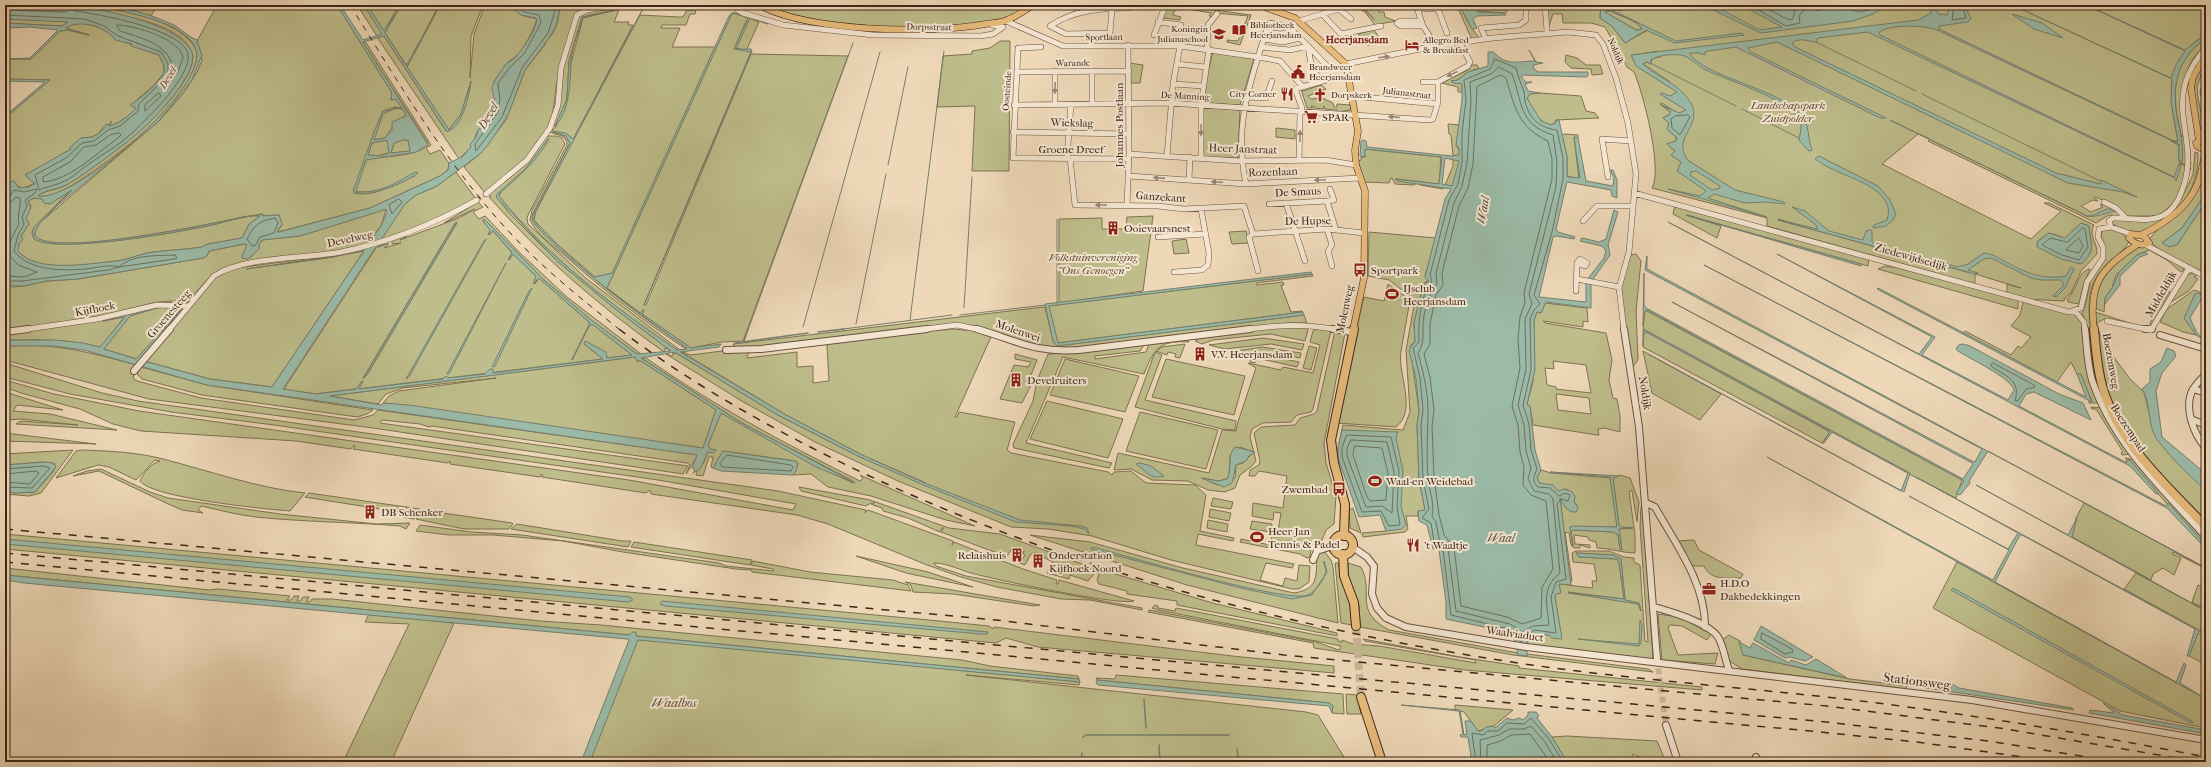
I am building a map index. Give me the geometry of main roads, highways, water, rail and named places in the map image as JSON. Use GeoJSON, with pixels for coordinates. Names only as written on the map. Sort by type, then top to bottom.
{"type":"FeatureCollection","features":[{"type":"Feature","properties":{"kind":"main road","name":"Dorpsstraat"},"geometry":{"type":"LineString","coordinates":[[759,5],[776,13],[805,20],[922,30],[981,25],[1006,20],[1033,5]]}},
{"type":"Feature","properties":{"kind":"main road","name":"Molenweg"},"geometry":{"type":"LineString","coordinates":[[1259,5],[1286,13],[1299,21],[1346,64],[1345,67],[1358,131],[1355,150],[1356,165],[1364,191],[1364,271],[1331,440],[1334,463],[1345,504],[1344,536]]}},
{"type":"Feature","properties":{"kind":"main road"},"geometry":{"type":"LineString","coordinates":[[2146,240],[2153,231],[2174,215],[2187,202],[2196,185],[2206,152],[2196,144],[2199,141],[2191,88],[2193,77],[2206,55]]}},
{"type":"Feature","properties":{"kind":"main road"},"geometry":{"type":"LineString","coordinates":[[2197,130],[2206,142]]}},
{"type":"Feature","properties":{"kind":"main road"},"geometry":{"type":"LineString","coordinates":[[2199,141],[2206,142]]}},
{"type":"Feature","properties":{"kind":"main road"},"geometry":{"type":"LineString","coordinates":[[2200,148],[2202,164]]}},
{"type":"Feature","properties":{"kind":"main road"},"geometry":{"type":"LineString","coordinates":[[2132,239],[2146,240]]}},
{"type":"Feature","properties":{"kind":"main road"},"geometry":{"type":"LineString","coordinates":[[2132,239],[2146,240]]}},
{"type":"Feature","properties":{"kind":"main road","name":"Boezemweg"},"geometry":{"type":"LineString","coordinates":[[2132,239],[2127,249],[2106,268],[2098,279],[2093,291],[2092,317],[2100,377],[2113,411],[2132,443],[2160,478],[2206,527]]}},
{"type":"Feature","properties":{"kind":"main road"},"geometry":{"type":"LineString","coordinates":[[1344,536],[1352,541],[1354,548],[1350,553],[1343,554],[1336,552],[1332,546],[1334,538],[1344,536]]}},
{"type":"Feature","properties":{"kind":"main road"},"geometry":{"type":"LineString","coordinates":[[1343,554],[1344,576],[1354,603],[1356,626]]}},
{"type":"Feature","properties":{"kind":"main road"},"geometry":{"type":"LineString","coordinates":[[1361,697],[1372,735],[1382,762]]}},
{"type":"Feature","properties":{"kind":"water","name":"Devel"},"geometry":{"type":"Polygon","coordinates":[[[5,5],[77,6],[114,13],[152,24],[169,31],[182,40],[191,50],[193,60],[180,87],[143,129],[75,180],[64,186],[44,192],[38,196],[56,193],[81,180],[109,161],[138,138],[184,87],[195,64],[195,47],[188,37],[177,29],[148,18],[90,5],[112,6],[133,10],[174,25],[189,36],[198,40],[197,42],[202,55],[192,80],[159,121],[58,205],[39,224],[34,235],[48,241],[73,243],[106,241],[231,220],[196,228],[120,240],[93,243],[68,244],[47,243],[34,239],[32,233],[35,226],[72,190],[50,204],[44,203],[42,199],[34,198],[28,201],[31,208],[26,218],[29,224],[21,236],[23,240],[19,243],[18,251],[27,258],[38,263],[51,265],[79,265],[124,260],[147,253],[202,247],[208,244],[242,238],[249,224],[260,216],[253,216],[263,214],[262,216],[279,215],[282,224],[277,232],[279,232],[370,208],[440,176],[448,170],[449,163],[462,157],[471,147],[470,145],[476,137],[478,130],[485,125],[494,111],[492,107],[494,100],[492,88],[494,83],[506,64],[514,59],[520,51],[535,27],[536,18],[521,15],[515,10],[516,5],[560,5],[557,23],[551,35],[525,70],[508,115],[488,145],[481,153],[437,186],[416,195],[405,204],[377,246],[387,244],[375,248],[283,389],[316,394],[356,389],[362,381],[359,389],[443,379],[446,376],[449,378],[485,374],[490,369],[493,369],[493,373],[603,359],[584,344],[585,341],[606,352],[607,358],[632,355],[592,324],[588,328],[572,360],[590,323],[539,278],[533,284],[536,276],[513,254],[508,260],[512,252],[493,231],[488,235],[490,230],[483,221],[484,219],[543,279],[591,320],[637,354],[671,351],[614,308],[556,260],[496,197],[497,194],[525,169],[549,138],[546,145],[535,160],[500,193],[499,196],[536,238],[577,276],[677,350],[686,349],[687,348],[653,324],[575,263],[553,244],[538,228],[532,217],[570,143],[566,136],[552,131],[565,133],[573,139],[645,5],[533,217],[542,230],[551,239],[595,277],[612,273],[729,16],[732,13],[607,288],[640,313],[644,309],[642,314],[691,348],[721,344],[719,347],[680,352],[786,415],[862,455],[927,484],[1020,520],[1081,526],[1087,528],[1089,534],[1084,529],[1071,526],[1016,522],[926,486],[860,457],[776,414],[675,352],[641,358],[740,422],[855,483],[816,467],[721,413],[708,445],[710,449],[716,450],[714,453],[708,452],[700,469],[693,473],[695,470],[692,468],[697,455],[207,385],[84,350],[53,346],[5,346],[5,340],[55,340],[83,343],[100,347],[125,317],[103,321],[160,307],[130,316],[104,349],[136,359],[182,309],[140,360],[210,379],[272,387],[364,251],[326,258],[364,250],[381,226],[387,212],[386,209],[300,236],[262,240],[259,244],[259,249],[248,259],[242,258],[247,245],[244,244],[209,251],[207,256],[203,258],[78,279],[47,281],[24,286],[7,286],[5,283],[5,197],[9,188],[7,183],[14,181],[19,188],[28,187],[35,184],[25,175],[71,149],[70,147],[81,138],[92,137],[98,134],[112,121],[109,126],[124,119],[136,108],[130,105],[144,95],[162,77],[164,68],[159,55],[131,46],[132,44],[115,40],[106,31],[92,25],[85,24],[72,25],[66,28],[89,35],[67,30],[60,31],[31,59],[5,59],[30,58],[58,30],[30,27],[6,28],[5,23],[62,26],[68,22],[5,19],[5,5]],[[635,357],[330,396],[381,405],[383,403],[409,405],[703,448],[716,410],[641,361],[637,361],[635,357]]]}},
{"type":"Feature","properties":{"kind":"water"},"geometry":{"type":"Polygon","coordinates":[[[337,5],[340,5],[363,40],[382,34],[364,5],[367,5],[384,31],[401,5],[385,33],[406,66],[440,5],[407,67],[449,130],[461,114],[471,81],[467,102],[461,117],[458,123],[447,132],[384,36],[363,42],[428,145],[416,152],[366,160],[356,191],[358,192],[381,189],[415,172],[418,173],[405,181],[376,192],[359,193],[353,191],[383,111],[392,110],[383,114],[374,140],[385,138],[392,130],[392,122],[406,116],[403,109],[399,108],[402,108],[396,99],[391,100],[392,93],[337,5]],[[387,140],[372,143],[368,155],[383,156],[389,153],[387,140]],[[408,140],[394,143],[391,153],[410,151],[408,140]]]}},
{"type":"Feature","properties":{"kind":"water"},"geometry":{"type":"Polygon","coordinates":[[[1459,5],[1470,5],[1478,12],[1503,13],[1506,15],[1477,16],[1473,19],[1477,28],[1472,29],[1459,5]]]}},
{"type":"Feature","properties":{"kind":"water"},"geometry":{"type":"Polygon","coordinates":[[[1601,5],[1676,41],[1741,33],[1744,35],[1675,43],[1646,30],[1625,43],[1612,26],[1600,18],[1601,5]],[[1610,11],[1605,12],[1636,30],[1642,29],[1637,23],[1610,11]]]}},
{"type":"Feature","properties":{"kind":"water"},"geometry":{"type":"Polygon","coordinates":[[[1703,5],[1735,5],[1720,9],[1760,30],[1782,27],[1741,5],[1800,5],[1819,11],[1820,9],[1810,5],[1827,5],[1861,12],[1887,5],[1873,14],[1853,21],[1761,33],[1703,5]]]}},
{"type":"Feature","properties":{"kind":"water"},"geometry":{"type":"Polygon","coordinates":[[[1930,5],[1936,5],[1938,14],[1947,15],[1950,5],[1964,5],[1971,18],[1968,22],[1939,26],[1939,29],[2176,142],[2178,141],[2171,102],[2172,79],[2021,9],[2171,78],[2176,65],[2185,51],[2086,5],[2185,50],[2206,34],[2206,38],[2188,55],[2178,75],[2175,97],[2182,142],[2182,162],[2179,161],[2179,144],[1937,30],[1908,26],[1884,29],[1879,32],[1880,35],[2174,177],[2179,164],[2181,165],[2176,181],[2175,178],[1868,32],[1818,38],[1816,40],[1818,43],[1798,40],[1792,43],[1795,47],[2056,173],[2101,184],[2101,180],[2137,197],[2123,192],[2068,183],[1777,42],[1748,48],[1751,52],[1886,118],[1880,118],[1736,47],[1708,51],[1705,52],[1705,55],[1699,53],[1689,53],[1698,62],[1710,69],[1776,97],[1791,106],[1805,120],[1812,150],[1809,151],[1799,140],[1801,127],[1799,119],[1792,111],[1782,104],[1755,90],[1714,74],[1684,56],[1670,55],[1657,57],[1651,60],[1651,64],[1647,62],[1643,64],[1681,91],[1691,103],[1694,111],[1691,126],[1684,139],[1683,146],[1684,153],[1689,161],[1735,190],[1784,202],[1785,204],[1766,202],[1745,203],[1714,194],[1708,198],[1767,217],[1668,189],[1700,196],[1706,191],[1677,171],[1681,162],[1671,155],[1675,151],[1667,144],[1676,141],[1677,138],[1667,129],[1669,123],[1663,118],[1669,115],[1671,111],[1660,104],[1679,113],[1686,110],[1660,94],[1662,93],[1670,96],[1677,92],[1636,66],[1631,55],[1918,20],[1931,13],[1930,5]],[[1696,171],[1691,172],[1690,175],[1712,190],[1720,188],[1720,186],[1696,171]]]}},
{"type":"Feature","properties":{"kind":"water"},"geometry":{"type":"Polygon","coordinates":[[[741,14],[768,24],[750,18],[736,49],[751,49],[752,51],[644,305],[751,52],[734,49],[748,18],[739,15],[741,14]]]}},
{"type":"Feature","properties":{"kind":"water"},"geometry":{"type":"Polygon","coordinates":[[[2012,14],[2042,23],[2063,38],[2034,29],[2012,14]]]}},
{"type":"Feature","properties":{"kind":"water"},"geometry":{"type":"Polygon","coordinates":[[[587,16],[583,18],[572,52],[568,96],[564,113],[555,126],[567,99],[569,61],[582,17],[587,16]]]}},
{"type":"Feature","properties":{"kind":"water","name":"Waal"},"geometry":{"type":"Polygon","coordinates":[[[1529,50],[1536,62],[1543,63],[1533,65],[1534,69],[1538,72],[1588,72],[1588,76],[1585,77],[1524,75],[1521,77],[1526,82],[1532,82],[1525,84],[1528,91],[1540,93],[1530,94],[1527,98],[1541,121],[1551,125],[1556,123],[1556,120],[1559,120],[1567,157],[1567,177],[1580,178],[1574,137],[1578,138],[1586,181],[1613,186],[1614,178],[1610,170],[1613,170],[1617,180],[1617,198],[1612,196],[1611,190],[1567,182],[1556,229],[1558,232],[1575,237],[1574,239],[1557,236],[1553,237],[1539,297],[1586,302],[1586,281],[1604,258],[1606,251],[1602,246],[1580,241],[1582,238],[1599,242],[1606,239],[1614,210],[1618,212],[1608,245],[1610,255],[1591,282],[1591,308],[1546,302],[1541,313],[1537,312],[1534,320],[1535,370],[1527,404],[1530,406],[1535,450],[1541,470],[1537,477],[1539,483],[1553,485],[1558,491],[1564,489],[1571,491],[1575,496],[1574,502],[1578,507],[1576,512],[1570,511],[1566,508],[1560,498],[1571,585],[1559,584],[1561,593],[1556,594],[1555,597],[1562,639],[1552,638],[1549,635],[1532,635],[1531,639],[1527,641],[1527,656],[1518,655],[1514,637],[1508,632],[1446,619],[1446,602],[1439,550],[1433,549],[1427,525],[1419,521],[1418,511],[1425,510],[1419,479],[1417,425],[1419,411],[1416,379],[1409,350],[1415,341],[1414,323],[1423,285],[1429,281],[1425,277],[1445,199],[1451,189],[1397,181],[1395,179],[1439,184],[1442,157],[1365,149],[1365,157],[1360,156],[1361,141],[1363,140],[1366,141],[1367,147],[1451,156],[1459,155],[1459,148],[1456,145],[1462,100],[1462,84],[1453,83],[1451,81],[1458,80],[1468,72],[1488,66],[1488,52],[1493,52],[1504,60],[1513,62],[1535,61],[1529,50]],[[1445,158],[1442,184],[1452,186],[1459,161],[1445,158]]]}},
{"type":"Feature","properties":{"kind":"water"},"geometry":{"type":"Polygon","coordinates":[[[5,79],[50,80],[5,118],[5,116],[45,82],[5,81],[5,79]]]}},
{"type":"Feature","properties":{"kind":"water"},"geometry":{"type":"Polygon","coordinates":[[[1819,156],[1878,186],[1890,200],[1896,214],[1893,220],[1886,226],[1873,228],[1874,225],[1887,220],[1888,210],[1886,201],[1880,194],[1862,182],[1829,168],[1815,159],[1819,156]]]}},
{"type":"Feature","properties":{"kind":"water"},"geometry":{"type":"Polygon","coordinates":[[[2206,193],[2206,201],[2177,245],[2169,247],[2162,243],[2182,228],[2206,193]]]}},
{"type":"Feature","properties":{"kind":"water"},"geometry":{"type":"Polygon","coordinates":[[[1792,207],[1805,211],[1829,231],[1863,240],[1866,231],[1870,230],[1872,231],[1872,242],[1876,245],[1958,267],[1968,264],[1984,253],[1994,256],[2028,273],[2036,275],[2050,277],[2066,276],[2071,267],[2074,269],[2065,288],[2056,297],[2053,296],[2064,285],[2061,280],[2041,280],[2031,278],[1991,258],[1984,259],[1968,270],[1978,273],[1975,274],[1778,220],[1818,229],[1815,224],[1792,207]]]}},
{"type":"Feature","properties":{"kind":"water"},"geometry":{"type":"Polygon","coordinates":[[[2109,209],[2116,211],[2091,216],[2109,209]]]}},
{"type":"Feature","properties":{"kind":"water"},"geometry":{"type":"Polygon","coordinates":[[[1687,215],[1861,264],[1861,266],[1687,215]]]}},
{"type":"Feature","properties":{"kind":"water"},"geometry":{"type":"Polygon","coordinates":[[[457,222],[367,375],[363,379],[455,223],[457,222]]]}},
{"type":"Feature","properties":{"kind":"water"},"geometry":{"type":"Polygon","coordinates":[[[1668,222],[1919,354],[1932,337],[1777,254],[1935,337],[1922,355],[2008,400],[2014,390],[2011,385],[1998,374],[1958,351],[1956,349],[1960,344],[1970,346],[2059,394],[2083,403],[2091,420],[2034,392],[2026,394],[2019,406],[2127,463],[2126,460],[2130,460],[2159,494],[2156,494],[2130,466],[1668,222]]]}},
{"type":"Feature","properties":{"kind":"water"},"geometry":{"type":"Polygon","coordinates":[[[2081,223],[2089,226],[2091,251],[2081,264],[2061,259],[2037,247],[2038,241],[2049,233],[2065,238],[2081,223]]]}},
{"type":"Feature","properties":{"kind":"water"},"geometry":{"type":"Polygon","coordinates":[[[486,239],[409,377],[406,379],[484,241],[486,239]]]}},
{"type":"Feature","properties":{"kind":"water"},"geometry":{"type":"Polygon","coordinates":[[[2145,252],[2148,254],[2140,257],[2120,276],[2120,285],[2105,304],[2105,298],[2112,288],[2119,272],[2137,255],[2145,252]]]}},
{"type":"Feature","properties":{"kind":"water"},"geometry":{"type":"Polygon","coordinates":[[[1647,256],[1647,269],[1988,451],[1969,481],[1970,483],[1960,495],[1956,493],[1964,481],[1647,310],[1644,312],[1643,326],[1644,273],[1644,305],[1646,308],[1963,479],[1973,464],[1972,463],[1672,302],[1972,461],[1975,462],[1982,449],[1645,270],[1647,256]]]}},
{"type":"Feature","properties":{"kind":"water"},"geometry":{"type":"Polygon","coordinates":[[[506,263],[449,374],[447,374],[506,263]]]}},
{"type":"Feature","properties":{"kind":"water"},"geometry":{"type":"Polygon","coordinates":[[[1704,265],[2166,506],[2168,503],[2206,545],[2206,549],[2167,508],[1704,265]]]}},
{"type":"Feature","properties":{"kind":"water"},"geometry":{"type":"Polygon","coordinates":[[[1311,272],[1312,274],[1049,306],[1058,343],[1303,312],[1304,315],[1057,346],[1053,341],[1045,304],[1311,272]]]}},
{"type":"Feature","properties":{"kind":"water"},"geometry":{"type":"Polygon","coordinates":[[[532,288],[495,366],[492,367],[529,291],[532,288]]]}},
{"type":"Feature","properties":{"kind":"water"},"geometry":{"type":"Polygon","coordinates":[[[1878,288],[2086,397],[2077,374],[2081,374],[2092,402],[1877,289],[1878,288]]]}},
{"type":"Feature","properties":{"kind":"water"},"geometry":{"type":"Polygon","coordinates":[[[2198,293],[2203,296],[2190,318],[2197,333],[2206,341],[2196,335],[2184,318],[2195,294],[2198,293]]]}},
{"type":"Feature","properties":{"kind":"water"},"geometry":{"type":"Polygon","coordinates":[[[1643,330],[1910,473],[1904,492],[1901,490],[1908,473],[1832,432],[1823,444],[1830,431],[1646,332],[1644,333],[1643,346],[1643,330]]]}},
{"type":"Feature","properties":{"kind":"water"},"geometry":{"type":"Polygon","coordinates":[[[2167,348],[2174,351],[2176,356],[2162,373],[2156,391],[2162,437],[2206,474],[2206,484],[2204,484],[2206,490],[2169,454],[2157,439],[2152,429],[2145,394],[2142,389],[2150,382],[2150,369],[2161,362],[2167,348]]]}},
{"type":"Feature","properties":{"kind":"water"},"geometry":{"type":"Polygon","coordinates":[[[1648,354],[1901,490],[1901,491],[1648,354]]]}},
{"type":"Feature","properties":{"kind":"water","name":"Waal-en Weidebad"},"geometry":{"type":"Polygon","coordinates":[[[1342,430],[1398,432],[1396,438],[1403,471],[1401,506],[1406,525],[1401,529],[1386,531],[1380,515],[1359,517],[1338,458],[1338,448],[1342,430]]]}},
{"type":"Feature","properties":{"kind":"water"},"geometry":{"type":"Polygon","coordinates":[[[1235,447],[1255,452],[1249,456],[1246,461],[1236,465],[1232,483],[1224,487],[1201,478],[1218,481],[1227,479],[1230,471],[1232,451],[1235,447]]]}},
{"type":"Feature","properties":{"kind":"water"},"geometry":{"type":"Polygon","coordinates":[[[723,451],[795,461],[798,463],[796,471],[793,475],[721,471],[713,468],[723,451]]]}},
{"type":"Feature","properties":{"kind":"water"},"geometry":{"type":"Polygon","coordinates":[[[1767,457],[1993,580],[2009,550],[1909,496],[2008,549],[2018,533],[1916,477],[2206,634],[2199,631],[2189,656],[2187,656],[2195,629],[2022,535],[2020,535],[1995,582],[2176,682],[2184,663],[2186,665],[2180,683],[2206,699],[1767,457]]]}},
{"type":"Feature","properties":{"kind":"water"},"geometry":{"type":"Polygon","coordinates":[[[44,462],[53,463],[56,467],[35,492],[15,493],[5,491],[5,465],[44,462]]]}},
{"type":"Feature","properties":{"kind":"water"},"geometry":{"type":"Polygon","coordinates":[[[1140,463],[1151,466],[1164,476],[1152,476],[1136,464],[1140,463]]]}},
{"type":"Feature","properties":{"kind":"water"},"geometry":{"type":"Polygon","coordinates":[[[1550,472],[1619,476],[1613,478],[1619,525],[1621,527],[1633,528],[1619,529],[1622,550],[1620,549],[1618,535],[1613,532],[1573,530],[1571,532],[1573,546],[1570,528],[1572,526],[1617,527],[1610,477],[1550,472]]]}},
{"type":"Feature","properties":{"kind":"water"},"geometry":{"type":"Polygon","coordinates":[[[1976,485],[2068,535],[2077,518],[2072,537],[2206,611],[1976,485]]]}},
{"type":"Feature","properties":{"kind":"water"},"geometry":{"type":"Polygon","coordinates":[[[5,539],[630,597],[633,600],[628,602],[5,544],[5,539]]]}},
{"type":"Feature","properties":{"kind":"water"},"geometry":{"type":"Polygon","coordinates":[[[1092,547],[1239,586],[1270,592],[1294,596],[1308,595],[1316,589],[1312,595],[1292,599],[1241,588],[1091,549],[1092,547]]]}},
{"type":"Feature","properties":{"kind":"water"},"geometry":{"type":"Polygon","coordinates":[[[1576,553],[1613,555],[1621,559],[1625,600],[1639,603],[1641,611],[1638,604],[1568,593],[1624,599],[1619,563],[1617,559],[1579,557],[1576,553]]]}},
{"type":"Feature","properties":{"kind":"water"},"geometry":{"type":"Polygon","coordinates":[[[5,575],[629,635],[636,632],[636,636],[1079,679],[1080,682],[638,640],[590,762],[581,762],[629,640],[627,639],[24,583],[5,580],[5,575]]]}},
{"type":"Feature","properties":{"kind":"water"},"geometry":{"type":"Polygon","coordinates":[[[1953,588],[2192,721],[2193,723],[1951,590],[1953,588]]]}},
{"type":"Feature","properties":{"kind":"water"},"geometry":{"type":"Polygon","coordinates":[[[662,601],[988,632],[987,634],[981,634],[665,606],[660,604],[662,601]]]}},
{"type":"Feature","properties":{"kind":"water"},"geometry":{"type":"Polygon","coordinates":[[[1640,620],[1642,624],[1641,643],[1639,646],[1578,639],[1639,644],[1640,620]]]}},
{"type":"Feature","properties":{"kind":"water"},"geometry":{"type":"Polygon","coordinates":[[[1761,626],[1813,657],[1805,661],[1790,657],[1785,658],[1754,640],[1761,626]]]}},
{"type":"Feature","properties":{"kind":"water"},"geometry":{"type":"Polygon","coordinates":[[[1739,642],[1750,648],[1753,643],[1789,663],[1791,660],[1806,665],[1816,659],[1847,678],[1743,655],[1739,642]]]}},
{"type":"Feature","properties":{"kind":"water"},"geometry":{"type":"Polygon","coordinates":[[[1097,680],[1329,703],[1333,706],[1332,713],[1329,706],[1098,685],[1096,683],[1097,680]]]}},
{"type":"Feature","properties":{"kind":"water"},"geometry":{"type":"Polygon","coordinates":[[[1949,682],[1959,688],[2072,708],[2074,710],[1926,688],[1921,683],[1947,687],[1949,682]]]}},
{"type":"Feature","properties":{"kind":"water"},"geometry":{"type":"Polygon","coordinates":[[[2103,703],[2123,715],[2206,730],[2206,734],[2089,713],[2090,710],[2114,713],[2103,703]]]}},
{"type":"Feature","properties":{"kind":"water"},"geometry":{"type":"Polygon","coordinates":[[[1401,705],[1460,710],[1464,735],[1467,734],[1465,721],[1471,721],[1478,731],[1482,731],[1486,727],[1494,726],[1495,728],[1507,718],[1513,720],[1519,718],[1523,720],[1528,715],[1528,712],[1536,712],[1539,716],[1537,718],[1552,737],[1567,762],[1472,762],[1468,737],[1461,737],[1460,735],[1463,734],[1459,711],[1401,705]]]}},
{"type":"Feature","properties":{"kind":"waterway"},"geometry":{"type":"LineString","coordinates":[[748,330],[853,43]]}},
{"type":"Feature","properties":{"kind":"waterway"},"geometry":{"type":"LineString","coordinates":[[1818,43],[1916,91]]}},
{"type":"Feature","properties":{"kind":"waterway"},"geometry":{"type":"LineString","coordinates":[[910,320],[944,51]]}},
{"type":"Feature","properties":{"kind":"waterway"},"geometry":{"type":"LineString","coordinates":[[803,327],[880,52]]}},
{"type":"Feature","properties":{"kind":"waterway"},"geometry":{"type":"LineString","coordinates":[[1652,64],[1736,106]]}},
{"type":"Feature","properties":{"kind":"waterway"},"geometry":{"type":"LineString","coordinates":[[888,165],[908,67]]}},
{"type":"Feature","properties":{"kind":"waterway"},"geometry":{"type":"LineString","coordinates":[[1922,94],[2100,181]]}},
{"type":"Feature","properties":{"kind":"waterway"},"geometry":{"type":"LineString","coordinates":[[1742,109],[1799,138]]}},
{"type":"Feature","properties":{"kind":"waterway"},"geometry":{"type":"LineString","coordinates":[[856,324],[886,174]]}},
{"type":"Feature","properties":{"kind":"waterway"},"geometry":{"type":"LineString","coordinates":[[964,308],[972,177]]}},
{"type":"Feature","properties":{"kind":"waterway"},"geometry":{"type":"LineString","coordinates":[[1057,219],[1057,303]]}},
{"type":"Feature","properties":{"kind":"waterway"},"geometry":{"type":"LineString","coordinates":[[960,315],[1045,305]]}},
{"type":"Feature","properties":{"kind":"waterway"},"geometry":{"type":"LineString","coordinates":[[842,329],[952,315]]}},
{"type":"Feature","properties":{"kind":"waterway"},"geometry":{"type":"LineString","coordinates":[[744,341],[748,329]]}},
{"type":"Feature","properties":{"kind":"waterway"},"geometry":{"type":"LineString","coordinates":[[818,332],[842,329]]}},
{"type":"Feature","properties":{"kind":"waterway"},"geometry":{"type":"LineString","coordinates":[[836,330],[842,329]]}},
{"type":"Feature","properties":{"kind":"waterway"},"geometry":{"type":"LineString","coordinates":[[735,343],[808,333]]}},
{"type":"Feature","properties":{"kind":"waterway"},"geometry":{"type":"LineString","coordinates":[[1144,699],[1146,728]]}},
{"type":"Feature","properties":{"kind":"waterway"},"geometry":{"type":"LineString","coordinates":[[1083,737],[1086,735],[1229,735]]}},
{"type":"Feature","properties":{"kind":"waterway"},"geometry":{"type":"LineString","coordinates":[[1159,745],[1160,762]]}},
{"type":"Feature","properties":{"kind":"waterway"},"geometry":{"type":"LineString","coordinates":[[1237,749],[1239,762]]}},
{"type":"Feature","properties":{"kind":"waterway"},"geometry":{"type":"LineString","coordinates":[[1081,762],[1082,753]]}},
{"type":"Feature","properties":{"kind":"tunnel"},"geometry":{"type":"LineString","coordinates":[[477,200],[486,194]]}},
{"type":"Feature","properties":{"kind":"tunnel"},"geometry":{"type":"LineString","coordinates":[[1356,626],[1361,697]]}},
{"type":"Feature","properties":{"kind":"tunnel"},"geometry":{"type":"LineString","coordinates":[[1657,659],[1666,725]]}},
{"type":"Feature","properties":{"kind":"railway"},"geometry":{"type":"LineString","coordinates":[[350,5],[426,125],[446,154],[489,210],[538,261],[620,330]]}},
{"type":"Feature","properties":{"kind":"railway"},"geometry":{"type":"LineString","coordinates":[[619,329],[647,350],[706,389],[799,441],[863,473],[938,506],[1014,536],[1090,563],[1247,609],[1406,644],[1529,665],[1616,676],[1835,698],[1974,716],[2067,731],[2206,757]]}},
{"type":"Feature","properties":{"kind":"railway"},"geometry":{"type":"LineString","coordinates":[[5,529],[996,620],[1284,655],[1827,706],[2006,729],[2200,762]]}},
{"type":"Feature","properties":{"kind":"railway"},"geometry":{"type":"LineString","coordinates":[[5,553],[1826,722],[1988,741],[2118,762]]}},
{"type":"Feature","properties":{"kind":"railway"},"geometry":{"type":"LineString","coordinates":[[5,562],[1820,732],[1917,742],[2058,762]]}},
{"type":"Feature","properties":{"kind":"place","name":"Bibliotheek Heerjansdam"},"geometry":{"type":"Point","coordinates":[1239,30]}},
{"type":"Feature","properties":{"kind":"place","name":"Koningin Julianaschool"},"geometry":{"type":"Point","coordinates":[1219,34]}},
{"type":"Feature","properties":{"kind":"place","name":"Allegro Bed & Breakfast"},"geometry":{"type":"Point","coordinates":[1412,45]}},
{"type":"Feature","properties":{"kind":"place","name":"Brandweer Heerjansdam"},"geometry":{"type":"Point","coordinates":[1298,72]}},
{"type":"Feature","properties":{"kind":"place","name":"City Corner"},"geometry":{"type":"Point","coordinates":[1287,94]}},
{"type":"Feature","properties":{"kind":"place","name":"Dorpskerk"},"geometry":{"type":"Point","coordinates":[1320,95]}},
{"type":"Feature","properties":{"kind":"place","name":"SPAR"},"geometry":{"type":"Point","coordinates":[1311,117]}},
{"type":"Feature","properties":{"kind":"place","name":"Ooievaarsnest"},"geometry":{"type":"Point","coordinates":[1113,228]}},
{"type":"Feature","properties":{"kind":"place","name":"Sportpark"},"geometry":{"type":"Point","coordinates":[1360,270]}},
{"type":"Feature","properties":{"kind":"place","name":"IJsclub Heerjansdam"},"geometry":{"type":"Point","coordinates":[1392,294]}},
{"type":"Feature","properties":{"kind":"place","name":"V.V. Heerjansdam"},"geometry":{"type":"Point","coordinates":[1200,354]}},
{"type":"Feature","properties":{"kind":"place","name":"Develruiters"},"geometry":{"type":"Point","coordinates":[1016,380]}},
{"type":"Feature","properties":{"kind":"place","name":"Waal-en Weidebad"},"geometry":{"type":"Point","coordinates":[1375,481]}},
{"type":"Feature","properties":{"kind":"place","name":"Zwembad"},"geometry":{"type":"Point","coordinates":[1339,489]}},
{"type":"Feature","properties":{"kind":"place","name":"DB Schenker"},"geometry":{"type":"Point","coordinates":[370,512]}},
{"type":"Feature","properties":{"kind":"place","name":"Heer Jan Tennis & Padel"},"geometry":{"type":"Point","coordinates":[1257,537]}},
{"type":"Feature","properties":{"kind":"place","name":"'t Waaltje"},"geometry":{"type":"Point","coordinates":[1413,545]}},
{"type":"Feature","properties":{"kind":"place","name":"Relaishuis"},"geometry":{"type":"Point","coordinates":[1017,555]}},
{"type":"Feature","properties":{"kind":"place","name":"Onderstation Kijfhoek Noord"},"geometry":{"type":"Point","coordinates":[1038,561]}},
{"type":"Feature","properties":{"kind":"place","name":"H.D.O Dakbedekkingen"},"geometry":{"type":"Point","coordinates":[1709,589]}},
{"type":"Feature","properties":{"kind":"district","name":"Heerjansdam"},"geometry":{"type":"Point","coordinates":[1357,39]}},
{"type":"Feature","properties":{"kind":"park label","name":"Landschapspark Zuidpolder"},"geometry":{"type":"Point","coordinates":[1788,111]}},
{"type":"Feature","properties":{"kind":"park label","name":"Volkstuinvereniging \"Ons Genoegen\""},"geometry":{"type":"Point","coordinates":[1093,263]}},
{"type":"Feature","properties":{"kind":"park label","name":"Waalbos"},"geometry":{"type":"Point","coordinates":[674,702]}}]}
